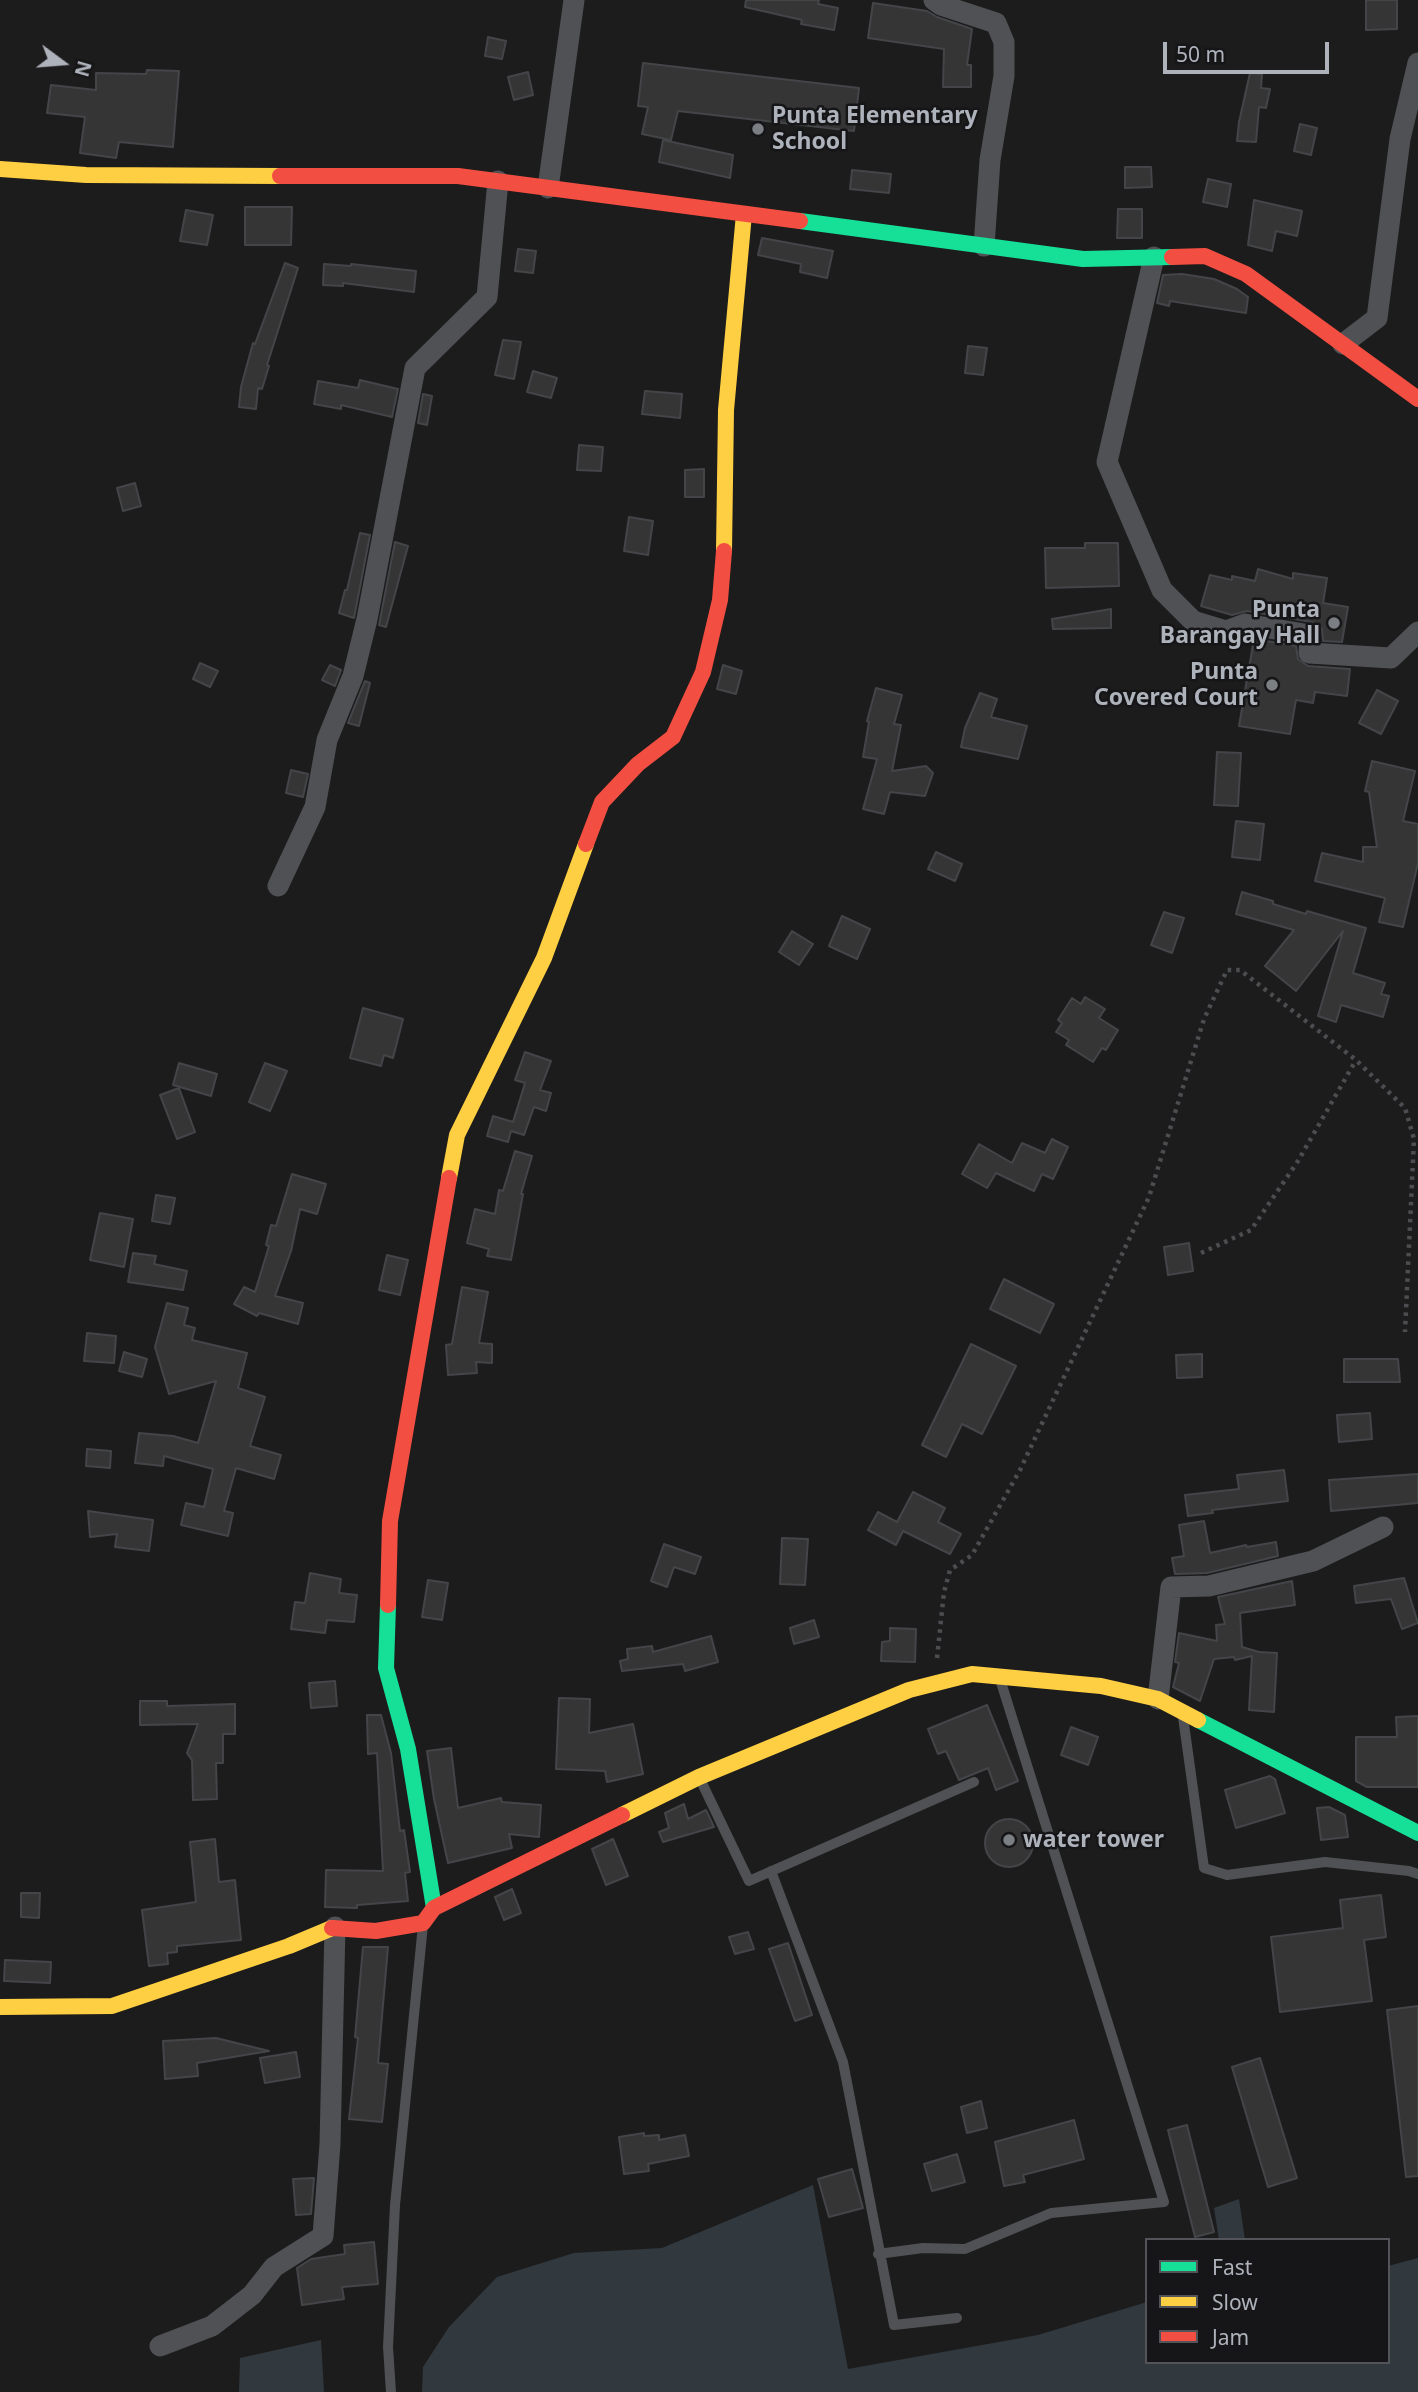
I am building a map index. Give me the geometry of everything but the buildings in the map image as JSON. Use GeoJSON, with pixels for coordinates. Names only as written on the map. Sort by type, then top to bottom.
{"type":"FeatureCollection","features":[{"type":"Feature","properties":{"kind":"street"},"geometry":{"type":"LineString","coordinates":[[548,188],[574,0]]}},
{"type":"Feature","properties":{"kind":"street"},"geometry":{"type":"LineString","coordinates":[[934,0],[941,5],[996,23],[1004,42],[1004,76],[990,160],[984,246]]}},
{"type":"Feature","properties":{"kind":"street"},"geometry":{"type":"LineString","coordinates":[[1343,344],[1377,318],[1400,139],[1418,63]]}},
{"type":"Feature","properties":{"kind":"street"},"geometry":{"type":"LineString","coordinates":[[0,169],[86,174],[458,176],[1083,259],[1205,256],[1246,274],[1418,399]]}},
{"type":"Feature","properties":{"kind":"street"},"geometry":{"type":"LineString","coordinates":[[278,886],[315,807],[327,740],[353,676],[367,619],[415,368],[487,297],[498,181]]}},
{"type":"Feature","properties":{"kind":"street"},"geometry":{"type":"LineString","coordinates":[[434,1908],[408,1749],[386,1668],[390,1521],[436,1249],[457,1135],[544,958],[602,802],[638,764],[673,737],[704,672],[720,600],[724,548],[726,410],[744,214]]}},
{"type":"Feature","properties":{"kind":"street"},"geometry":{"type":"LineString","coordinates":[[1154,257],[1107,462],[1162,590],[1194,621],[1226,631],[1245,624],[1310,635],[1309,653],[1391,658],[1418,632]]}},
{"type":"Feature","properties":{"kind":"street"},"geometry":{"type":"LineString","coordinates":[[1158,1699],[1171,1587],[1209,1586],[1313,1561],[1382,1527]]}},
{"type":"Feature","properties":{"kind":"street"},"geometry":{"type":"LineString","coordinates":[[0,2007],[112,2006],[289,1946],[335,1927],[376,1931],[423,1923],[434,1908],[699,1777],[909,1689],[972,1674],[1101,1686],[1158,1699],[1418,1833]]}},
{"type":"Feature","properties":{"kind":"street"},"geometry":{"type":"LineString","coordinates":[[160,2346],[212,2326],[252,2295],[274,2267],[323,2236],[330,2144],[335,1927]]}},
{"type":"Feature","properties":{"kind":"lane"},"geometry":{"type":"LineString","coordinates":[[878,2254],[923,2248],[965,2249],[1051,2213],[1164,2202],[1000,1677]]}},
{"type":"Feature","properties":{"kind":"lane"},"geometry":{"type":"LineString","coordinates":[[1182,1711],[1204,1868],[1227,1875],[1325,1862],[1418,1874]]}},
{"type":"Feature","properties":{"kind":"lane"},"geometry":{"type":"LineString","coordinates":[[699,1777],[749,1881],[974,1782]]}},
{"type":"Feature","properties":{"kind":"lane"},"geometry":{"type":"LineString","coordinates":[[771,1871],[843,2062],[878,2254],[894,2325],[957,2318]]}},
{"type":"Feature","properties":{"kind":"lane"},"geometry":{"type":"LineString","coordinates":[[391,2392],[388,2347],[395,2205],[423,1923]]}},
{"type":"Feature","properties":{"kind":"path"},"geometry":{"type":"LineString","coordinates":[[936,1683],[937,1637],[950,1570],[972,1555],[1020,1470],[1149,1197],[1204,1019],[1227,970],[1240,970],[1356,1060],[1405,1108],[1414,1139],[1405,1332]]}},
{"type":"Feature","properties":{"kind":"path"},"geometry":{"type":"LineString","coordinates":[[1201,1253],[1251,1230],[1298,1161],[1356,1060]]}},
{"type":"Feature","properties":{"kind":"shaded area"},"geometry":{"type":"Polygon","coordinates":[[[813,2185],[848,2369],[1038,2335],[1145,2303],[1145,2364],[1390,2364],[1390,2265],[1418,2258],[1418,2392],[422,2392],[423,2367],[449,2327],[497,2277],[574,2253],[662,2248],[813,2185]]]}},
{"type":"Feature","properties":{"kind":"shaded area"},"geometry":{"type":"Polygon","coordinates":[[[1239,2199],[1245,2238],[1219,2238],[1214,2208],[1239,2199]]]}},
{"type":"Feature","properties":{"kind":"shaded area"},"geometry":{"type":"Polygon","coordinates":[[[321,2340],[324,2392],[239,2392],[240,2358],[321,2340]]]}},
{"type":"Feature","properties":{"kind":"traffic: fast"},"geometry":{"type":"LineString","coordinates":[[800,221],[1083,259],[1172,257]]}},
{"type":"Feature","properties":{"kind":"traffic: fast"},"geometry":{"type":"LineString","coordinates":[[388,1605],[386,1668],[408,1749],[434,1908]]}},
{"type":"Feature","properties":{"kind":"traffic: fast"},"geometry":{"type":"LineString","coordinates":[[1198,1720],[1418,1833]]}},
{"type":"Feature","properties":{"kind":"traffic: slow"},"geometry":{"type":"LineString","coordinates":[[0,169],[86,175],[280,176]]}},
{"type":"Feature","properties":{"kind":"traffic: slow"},"geometry":{"type":"LineString","coordinates":[[724,551],[726,410],[744,214]]}},
{"type":"Feature","properties":{"kind":"traffic: slow"},"geometry":{"type":"LineString","coordinates":[[449,1178],[457,1135],[544,958],[586,844]]}},
{"type":"Feature","properties":{"kind":"traffic: slow"},"geometry":{"type":"LineString","coordinates":[[622,1815],[699,1777],[909,1690],[972,1674],[1101,1686],[1158,1699],[1198,1720]]}},
{"type":"Feature","properties":{"kind":"traffic: slow"},"geometry":{"type":"LineString","coordinates":[[0,2007],[112,2006],[289,1946],[332,1928]]}},
{"type":"Feature","properties":{"kind":"traffic: jam"},"geometry":{"type":"LineString","coordinates":[[280,176],[458,176],[800,221]]}},
{"type":"Feature","properties":{"kind":"traffic: jam"},"geometry":{"type":"LineString","coordinates":[[1172,257],[1205,256],[1246,274],[1418,399]]}},
{"type":"Feature","properties":{"kind":"traffic: jam"},"geometry":{"type":"LineString","coordinates":[[586,844],[602,802],[638,764],[673,737],[703,672],[720,600],[724,551]]}},
{"type":"Feature","properties":{"kind":"traffic: jam"},"geometry":{"type":"LineString","coordinates":[[388,1605],[390,1521],[449,1178]]}},
{"type":"Feature","properties":{"kind":"traffic: jam"},"geometry":{"type":"LineString","coordinates":[[332,1928],[376,1931],[423,1923],[434,1908],[622,1815]]}},
{"type":"Feature","properties":{"kind":"place","name":"Punta Elementary School"},"geometry":{"type":"Point","coordinates":[758,129]}},
{"type":"Feature","properties":{"kind":"place","name":"Punta Barangay Hall"},"geometry":{"type":"Point","coordinates":[1334,623]}},
{"type":"Feature","properties":{"kind":"place","name":"Punta Covered Court"},"geometry":{"type":"Point","coordinates":[1272,685]}},
{"type":"Feature","properties":{"kind":"place","name":"water tower"},"geometry":{"type":"Point","coordinates":[1009,1840]}}]}
